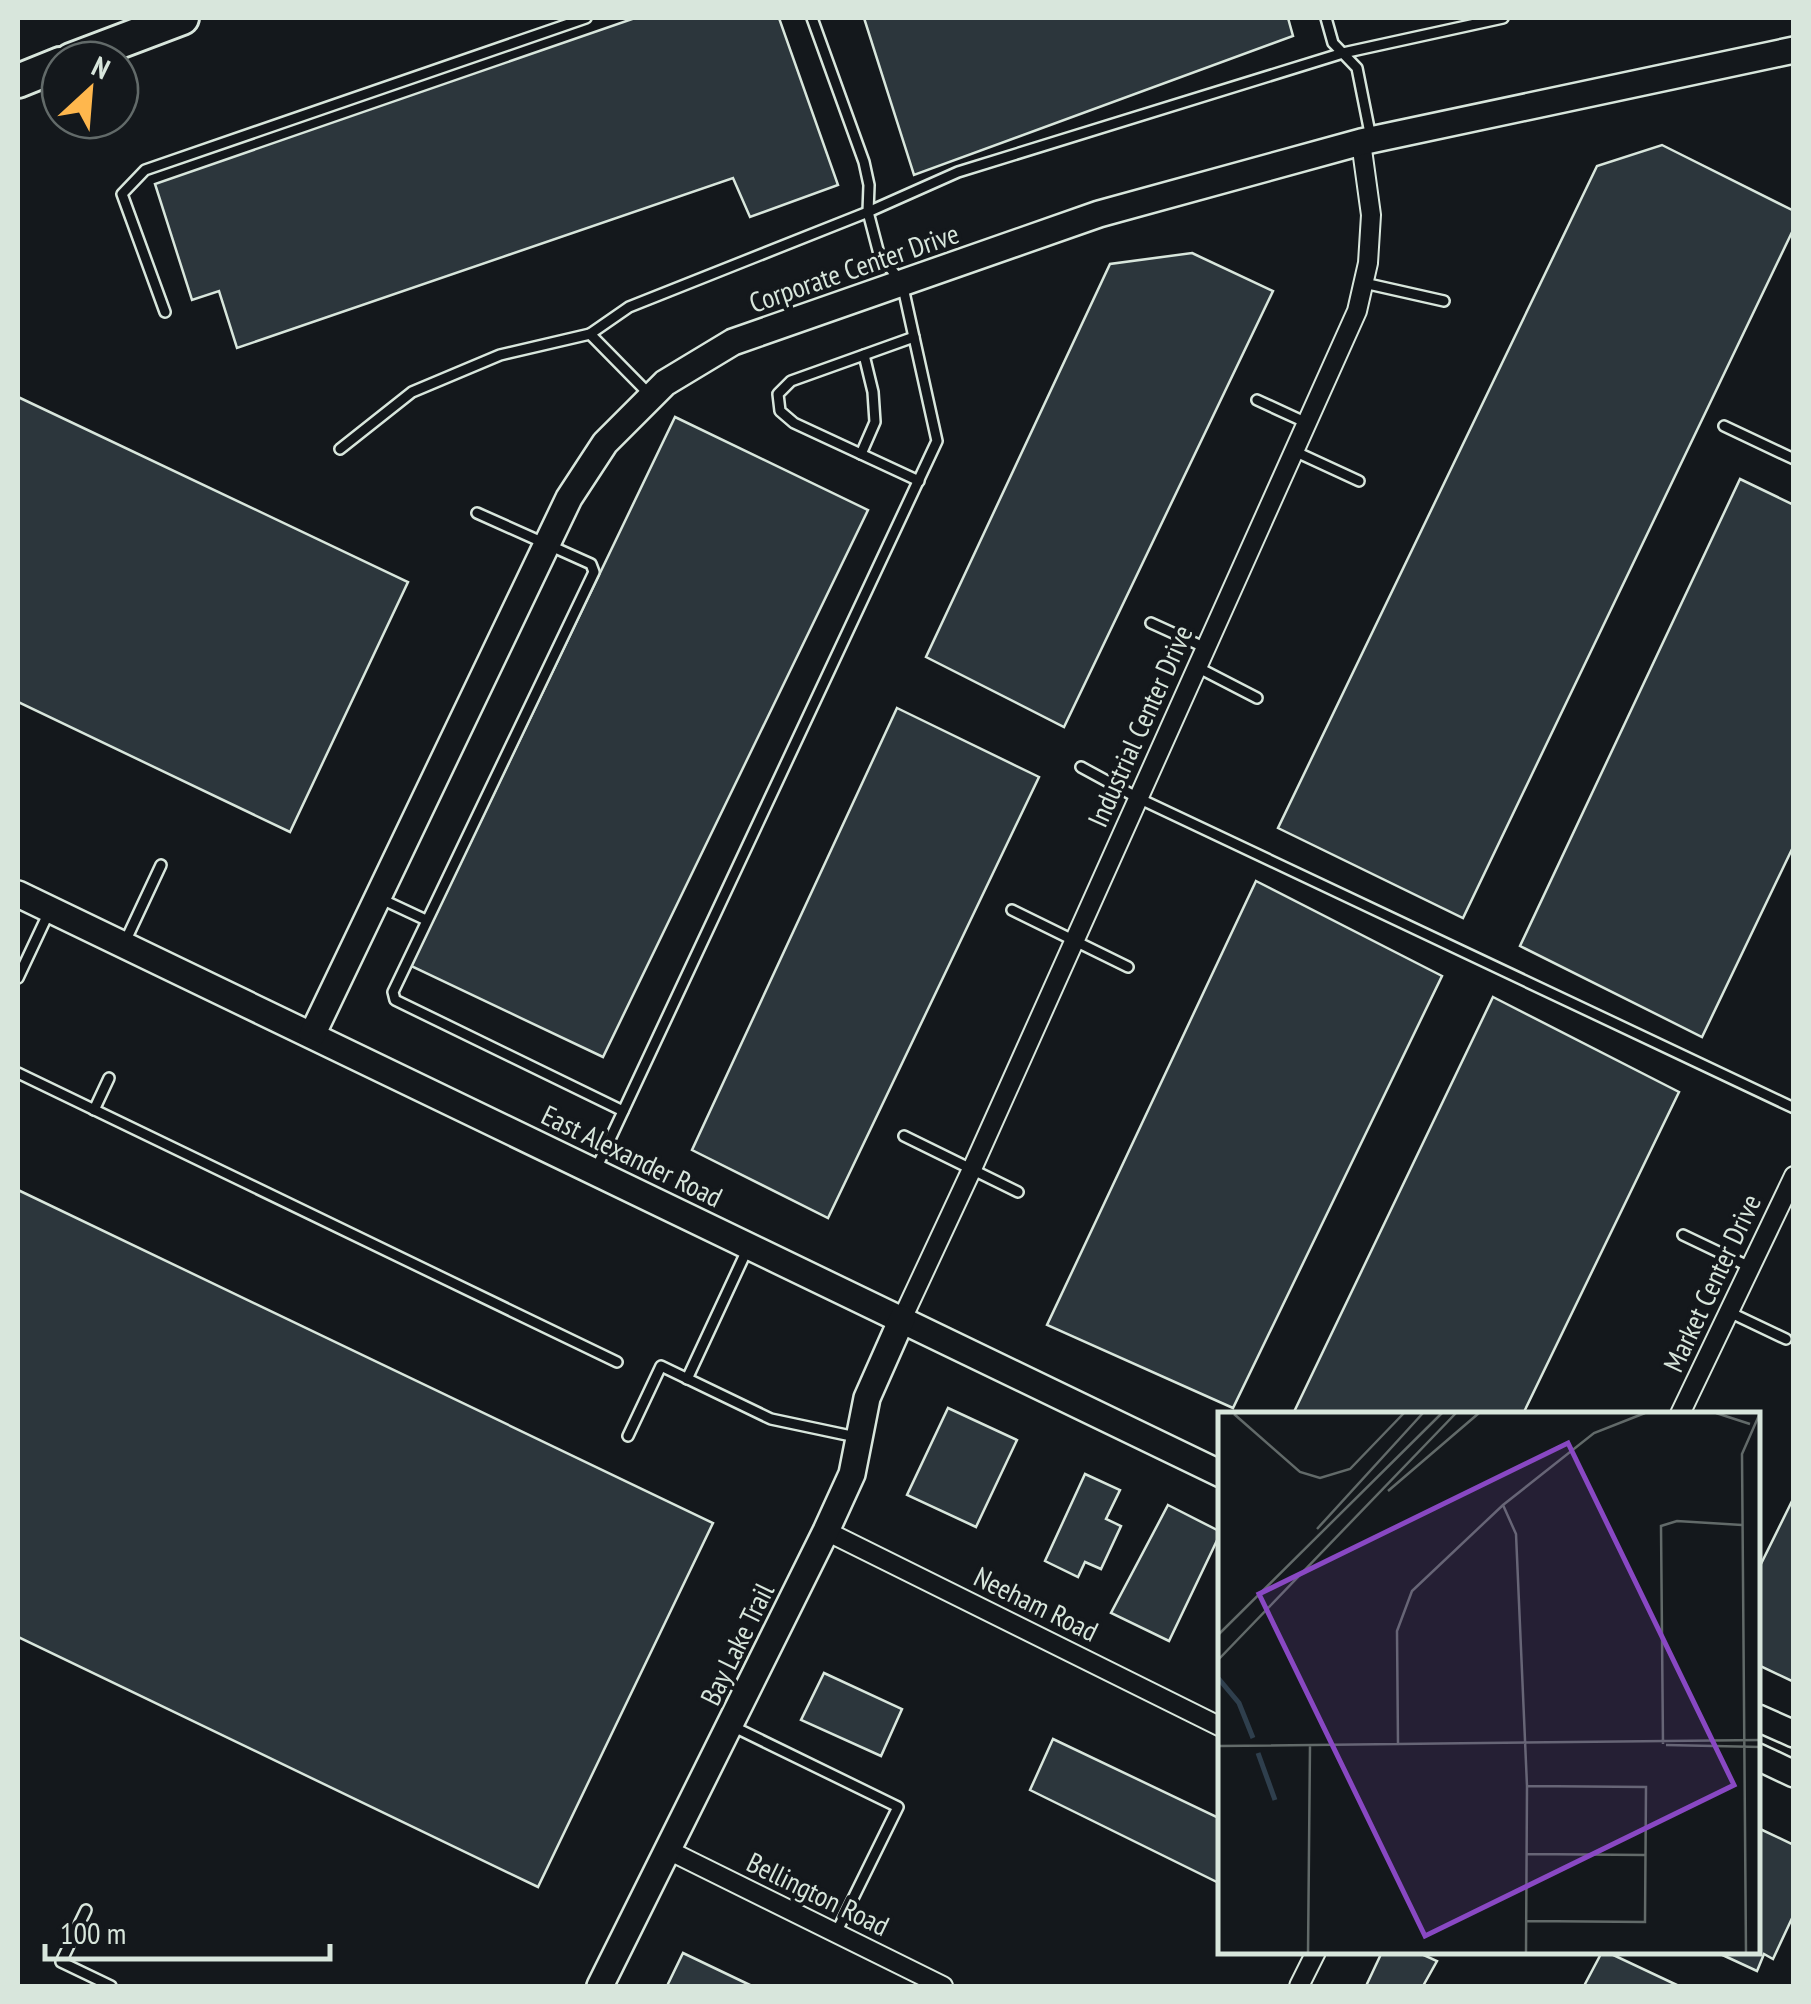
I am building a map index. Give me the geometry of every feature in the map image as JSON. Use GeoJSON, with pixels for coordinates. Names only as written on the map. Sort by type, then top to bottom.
{"type":"FeatureCollection","features":[{"type":"Feature","properties":{"kind":"highway"},"geometry":{"type":"LineString","coordinates":[[124,40],[182,18]]}},
{"type":"Feature","properties":{"kind":"street","name":"Corporate Center Drive"},"geometry":{"type":"LineString","coordinates":[[312,1035],[569,498],[605,442],[666,383],[733,342],[1098,214],[1366,141],[1794,50]]}},
{"type":"Feature","properties":{"kind":"street","name":"Industrial Center Drive"},"geometry":{"type":"LineString","coordinates":[[902,1318],[1357,311],[1368,263],[1371,214],[1366,141]]}},
{"type":"Feature","properties":{"kind":"street","name":"East Alexander Road"},"geometry":{"type":"LineString","coordinates":[[18,894],[1218,1473]]}},
{"type":"Feature","properties":{"kind":"street","name":"Market Center Drive"},"geometry":{"type":"LineString","coordinates":[[1681,1412],[1794,1176]]}},
{"type":"Feature","properties":{"kind":"street","name":"Bay Lake Trail"},"geometry":{"type":"LineString","coordinates":[[600,1986],[852,1474],[867,1398],[902,1318]]}},
{"type":"Feature","properties":{"kind":"street","name":"Neeham Road"},"geometry":{"type":"LineString","coordinates":[[826,1531],[1218,1726]]}},
{"type":"Feature","properties":{"kind":"street"},"geometry":{"type":"LineString","coordinates":[[1761,1719],[1794,1734]]}},
{"type":"Feature","properties":{"kind":"street"},"geometry":{"type":"LineString","coordinates":[[1761,1758],[1794,1774]]}},
{"type":"Feature","properties":{"kind":"street","name":"Bellington Road"},"geometry":{"type":"LineString","coordinates":[[668,1850],[942,1986]]}},
{"type":"Feature","properties":{"kind":"street"},"geometry":{"type":"LineString","coordinates":[[1299,1986],[1315,1954]]}},
{"type":"Feature","properties":{"kind":"lane"},"geometry":{"type":"LineString","coordinates":[[165,312],[122,194],[145,170],[586,18]]}},
{"type":"Feature","properties":{"kind":"lane"},"geometry":{"type":"LineString","coordinates":[[594,1172],[938,441],[902,284],[879,254],[868,212],[864,162],[812,18]]}},
{"type":"Feature","properties":{"kind":"lane"},"geometry":{"type":"LineString","coordinates":[[1326,18],[1333,43],[1356,68],[1366,141]]}},
{"type":"Feature","properties":{"kind":"lane"},"geometry":{"type":"LineString","coordinates":[[340,448],[412,392],[500,356],[590,334],[630,307],[958,172],[1343,53],[1503,18]]}},
{"type":"Feature","properties":{"kind":"lane"},"geometry":{"type":"LineString","coordinates":[[1364,283],[1444,301]]}},
{"type":"Feature","properties":{"kind":"lane"},"geometry":{"type":"LineString","coordinates":[[590,334],[652,396]]}},
{"type":"Feature","properties":{"kind":"lane"},"geometry":{"type":"LineString","coordinates":[[914,338],[791,381],[778,394],[780,412],[794,422],[919,481]]}},
{"type":"Feature","properties":{"kind":"lane"},"geometry":{"type":"LineString","coordinates":[[861,454],[874,422],[873,392],[864,355]]}},
{"type":"Feature","properties":{"kind":"lane"},"geometry":{"type":"LineString","coordinates":[[1257,400],[1307,423]]}},
{"type":"Feature","properties":{"kind":"lane"},"geometry":{"type":"LineString","coordinates":[[1724,426],[1794,460]]}},
{"type":"Feature","properties":{"kind":"lane"},"geometry":{"type":"LineString","coordinates":[[1294,451],[1359,481]]}},
{"type":"Feature","properties":{"kind":"lane"},"geometry":{"type":"LineString","coordinates":[[478,512],[591,564],[594,572],[393,992],[395,1000],[623,1111]]}},
{"type":"Feature","properties":{"kind":"lane"},"geometry":{"type":"LineString","coordinates":[[1150,622],[1206,648]]}},
{"type":"Feature","properties":{"kind":"lane"},"geometry":{"type":"LineString","coordinates":[[1197,668],[1257,698]]}},
{"type":"Feature","properties":{"kind":"lane"},"geometry":{"type":"LineString","coordinates":[[1081,767],[1138,798],[1794,1108]]}},
{"type":"Feature","properties":{"kind":"lane"},"geometry":{"type":"LineString","coordinates":[[124,944],[161,865]]}},
{"type":"Feature","properties":{"kind":"lane"},"geometry":{"type":"LineString","coordinates":[[378,898],[426,920]]}},
{"type":"Feature","properties":{"kind":"lane"},"geometry":{"type":"LineString","coordinates":[[18,978],[50,910]]}},
{"type":"Feature","properties":{"kind":"lane"},"geometry":{"type":"LineString","coordinates":[[1012,910],[1128,967]]}},
{"type":"Feature","properties":{"kind":"lane"},"geometry":{"type":"LineString","coordinates":[[18,1074],[616,1362]]}},
{"type":"Feature","properties":{"kind":"lane"},"geometry":{"type":"LineString","coordinates":[[94,1110],[110,1078]]}},
{"type":"Feature","properties":{"kind":"lane"},"geometry":{"type":"LineString","coordinates":[[904,1136],[1018,1192]]}},
{"type":"Feature","properties":{"kind":"lane"},"geometry":{"type":"LineString","coordinates":[[1684,1235],[1750,1267]]}},
{"type":"Feature","properties":{"kind":"lane"},"geometry":{"type":"LineString","coordinates":[[687,1379],[749,1246]]}},
{"type":"Feature","properties":{"kind":"lane"},"geometry":{"type":"LineString","coordinates":[[1729,1312],[1786,1339]]}},
{"type":"Feature","properties":{"kind":"lane"},"geometry":{"type":"LineString","coordinates":[[628,1436],[662,1366],[771,1420],[859,1438]]}},
{"type":"Feature","properties":{"kind":"lane"},"geometry":{"type":"LineString","coordinates":[[730,1725],[898,1807],[836,1933]]}},
{"type":"Feature","properties":{"kind":"lane"},"geometry":{"type":"LineString","coordinates":[[86,1910],[61,1962],[112,1986]]}},
{"type":"Feature","properties":{"kind":"building"},"geometry":{"type":"Polygon","coordinates":[[[635,18],[779,18],[838,185],[750,217],[733,178],[237,348],[219,291],[192,300],[155,184],[635,18]]]}},
{"type":"Feature","properties":{"kind":"building"},"geometry":{"type":"Polygon","coordinates":[[[864,18],[1288,18],[1293,36],[914,175],[864,18]]]}},
{"type":"Feature","properties":{"kind":"building"},"geometry":{"type":"Polygon","coordinates":[[[1662,145],[1794,211],[1794,228],[1463,918],[1278,828],[1597,166],[1662,145]]]}},
{"type":"Feature","properties":{"kind":"building"},"geometry":{"type":"Polygon","coordinates":[[[1192,253],[1273,291],[1064,727],[926,657],[1110,264],[1192,253]]]}},
{"type":"Feature","properties":{"kind":"building"},"geometry":{"type":"Polygon","coordinates":[[[18,397],[408,582],[290,832],[18,702],[18,397]]]}},
{"type":"Feature","properties":{"kind":"building"},"geometry":{"type":"Polygon","coordinates":[[[675,417],[868,510],[603,1057],[411,966],[675,417]]]}},
{"type":"Feature","properties":{"kind":"building"},"geometry":{"type":"Polygon","coordinates":[[[1740,479],[1794,505],[1794,845],[1702,1037],[1520,946],[1740,479]]]}},
{"type":"Feature","properties":{"kind":"building"},"geometry":{"type":"Polygon","coordinates":[[[897,708],[1039,777],[828,1218],[692,1150],[897,708]]]}},
{"type":"Feature","properties":{"kind":"building"},"geometry":{"type":"Polygon","coordinates":[[[1256,881],[1442,976],[1233,1408],[1047,1325],[1256,881]]]}},
{"type":"Feature","properties":{"kind":"building"},"geometry":{"type":"Polygon","coordinates":[[[1493,997],[1679,1092],[1524,1412],[1294,1412],[1493,997]]]}},
{"type":"Feature","properties":{"kind":"building"},"geometry":{"type":"Polygon","coordinates":[[[18,1190],[713,1523],[538,1887],[18,1637],[18,1190]]]}},
{"type":"Feature","properties":{"kind":"building"},"geometry":{"type":"Polygon","coordinates":[[[948,1408],[1017,1440],[976,1527],[907,1495],[948,1408]]]}},
{"type":"Feature","properties":{"kind":"building"},"geometry":{"type":"Polygon","coordinates":[[[1085,1474],[1120,1490],[1106,1519],[1121,1526],[1101,1569],[1085,1562],[1078,1577],[1045,1561],[1085,1474]]]}},
{"type":"Feature","properties":{"kind":"building"},"geometry":{"type":"Polygon","coordinates":[[[1794,1497],[1794,1682],[1761,1666],[1761,1564],[1794,1497]]]}},
{"type":"Feature","properties":{"kind":"building"},"geometry":{"type":"Polygon","coordinates":[[[1168,1505],[1218,1530],[1218,1538],[1169,1641],[1111,1613],[1168,1505]]]}},
{"type":"Feature","properties":{"kind":"building"},"geometry":{"type":"Polygon","coordinates":[[[824,1673],[902,1709],[881,1756],[801,1720],[824,1673]]]}},
{"type":"Feature","properties":{"kind":"building"},"geometry":{"type":"Polygon","coordinates":[[[1053,1739],[1218,1818],[1218,1883],[1030,1790],[1053,1739]]]}},
{"type":"Feature","properties":{"kind":"building"},"geometry":{"type":"Polygon","coordinates":[[[1761,1829],[1794,1845],[1794,1914],[1773,1959],[1764,1954],[1757,1971],[1720,1954],[1761,1954],[1761,1829]]]}},
{"type":"Feature","properties":{"kind":"building"},"geometry":{"type":"Polygon","coordinates":[[[683,1953],[752,1986],[667,1986],[683,1953]]]}},
{"type":"Feature","properties":{"kind":"building"},"geometry":{"type":"Polygon","coordinates":[[[1381,1954],[1421,1954],[1437,1961],[1423,1986],[1366,1986],[1381,1954]]]}},
{"type":"Feature","properties":{"kind":"building"},"geometry":{"type":"Polygon","coordinates":[[[1601,1954],[1611,1954],[1679,1986],[1584,1986],[1601,1954]]]}}]}
